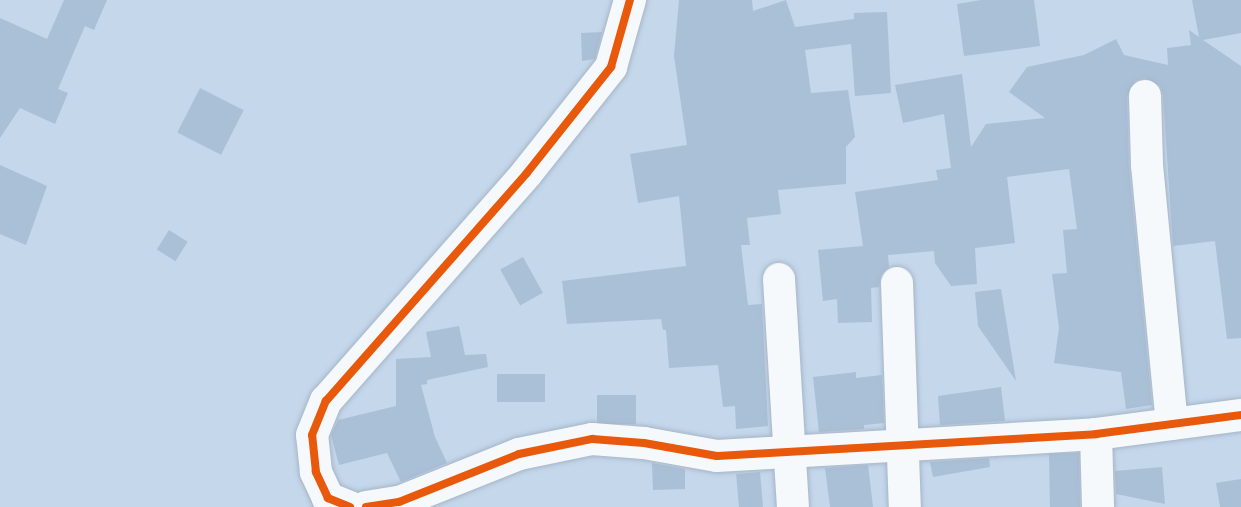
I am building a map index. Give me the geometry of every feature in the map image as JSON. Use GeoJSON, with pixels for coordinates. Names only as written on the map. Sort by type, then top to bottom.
{"type":"FeatureCollection","features":[{"type":"Feature","properties":{"kind":"street"},"geometry":{"type":"LineString","coordinates":[[350,507],[327,498],[316,472],[312,435],[326,401],[526,174],[611,67],[630,0]]}},
{"type":"Feature","properties":{"kind":"street"},"geometry":{"type":"LineString","coordinates":[[1145,96],[1147,165],[1172,424]]}},
{"type":"Feature","properties":{"kind":"street"},"geometry":{"type":"LineString","coordinates":[[779,279],[793,507]]}},
{"type":"Feature","properties":{"kind":"street"},"geometry":{"type":"LineString","coordinates":[[897,283],[905,507]]}},
{"type":"Feature","properties":{"kind":"street"},"geometry":{"type":"LineString","coordinates":[[366,507],[399,502],[519,454],[592,440],[644,443],[717,456],[1096,434],[1241,415]]}},
{"type":"Feature","properties":{"kind":"street"},"geometry":{"type":"LineString","coordinates":[[1096,434],[1098,507]]}},
{"type":"Feature","properties":{"kind":"building"},"geometry":{"type":"Polygon","coordinates":[[[64,0],[107,0],[94,30],[85,26],[58,89],[68,93],[55,124],[20,108],[0,138],[0,18],[47,39],[64,0]]]}},
{"type":"Feature","properties":{"kind":"building"},"geometry":{"type":"Polygon","coordinates":[[[679,0],[752,0],[753,11],[786,0],[795,27],[854,19],[854,13],[887,12],[891,93],[855,96],[851,44],[805,50],[811,93],[848,90],[855,137],[846,147],[846,184],[778,190],[781,214],[747,218],[750,245],[741,245],[748,305],[762,304],[768,426],[736,429],[735,406],[723,407],[718,365],[669,368],[666,330],[663,330],[661,319],[567,324],[562,281],[686,266],[679,196],[638,203],[630,154],[687,145],[674,56],[679,0]]]}},
{"type":"Feature","properties":{"kind":"building"},"geometry":{"type":"Polygon","coordinates":[[[981,0],[1034,0],[1040,46],[964,56],[957,4],[981,0]]]}},
{"type":"Feature","properties":{"kind":"building"},"geometry":{"type":"Polygon","coordinates":[[[1192,0],[1241,0],[1241,33],[1203,40],[1241,66],[1241,338],[1227,339],[1215,241],[1173,246],[1163,95],[1160,86],[1145,78],[1135,81],[1127,97],[1129,167],[1152,405],[1126,409],[1121,372],[1054,363],[1059,328],[1052,274],[1067,273],[1063,230],[1077,229],[1069,169],[1007,177],[1015,243],[975,248],[977,284],[951,286],[935,263],[934,251],[888,255],[889,267],[881,275],[879,287],[871,288],[872,322],[838,323],[837,299],[823,301],[818,250],[863,246],[855,192],[938,180],[936,170],[951,168],[944,114],[903,123],[895,85],[962,74],[971,147],[986,124],[1045,118],[1009,92],[1027,67],[1084,55],[1116,39],[1124,55],[1168,65],[1167,48],[1191,45],[1189,30],[1199,37],[1192,0]]]}},
{"type":"Feature","properties":{"kind":"building"},"geometry":{"type":"Polygon","coordinates":[[[602,32],[595,59],[582,61],[581,33],[602,32]]]}},
{"type":"Feature","properties":{"kind":"building"},"geometry":{"type":"Polygon","coordinates":[[[200,88],[244,110],[221,155],[177,133],[200,88]]]}},
{"type":"Feature","properties":{"kind":"building"},"geometry":{"type":"Polygon","coordinates":[[[0,165],[47,186],[26,245],[0,234],[0,165]]]}},
{"type":"Feature","properties":{"kind":"building"},"geometry":{"type":"Polygon","coordinates":[[[169,230],[188,242],[175,261],[157,250],[169,230]]]}},
{"type":"Feature","properties":{"kind":"building"},"geometry":{"type":"Polygon","coordinates":[[[523,257],[543,293],[520,305],[500,270],[523,257]]]}},
{"type":"Feature","properties":{"kind":"building"},"geometry":{"type":"Polygon","coordinates":[[[1001,289],[1016,381],[978,326],[975,292],[1001,289]]]}},
{"type":"Feature","properties":{"kind":"building"},"geometry":{"type":"Polygon","coordinates":[[[459,326],[465,355],[486,354],[488,367],[427,380],[427,384],[421,385],[435,437],[447,463],[401,482],[387,453],[339,465],[331,435],[338,420],[396,406],[396,359],[431,357],[426,332],[459,326]]]}},
{"type":"Feature","properties":{"kind":"building"},"geometry":{"type":"Polygon","coordinates":[[[856,372],[856,378],[882,375],[884,423],[864,425],[864,429],[819,432],[813,377],[856,372]]]}},
{"type":"Feature","properties":{"kind":"building"},"geometry":{"type":"Polygon","coordinates":[[[497,374],[545,374],[545,402],[497,402],[497,374]]]}},
{"type":"Feature","properties":{"kind":"building"},"geometry":{"type":"Polygon","coordinates":[[[1001,387],[1005,421],[940,425],[938,396],[1001,387]]]}},
{"type":"Feature","properties":{"kind":"building"},"geometry":{"type":"Polygon","coordinates":[[[597,395],[636,395],[636,424],[597,424],[597,395]]]}},
{"type":"Feature","properties":{"kind":"building"},"geometry":{"type":"Polygon","coordinates":[[[1079,453],[1080,507],[1050,507],[1049,454],[1079,453]]]}},
{"type":"Feature","properties":{"kind":"building"},"geometry":{"type":"Polygon","coordinates":[[[989,458],[990,467],[933,477],[930,462],[989,458]]]}},
{"type":"Feature","properties":{"kind":"building"},"geometry":{"type":"Polygon","coordinates":[[[652,463],[685,469],[685,489],[653,490],[652,463]]]}},
{"type":"Feature","properties":{"kind":"building"},"geometry":{"type":"Polygon","coordinates":[[[868,465],[873,507],[830,507],[825,468],[868,465]]]}},
{"type":"Feature","properties":{"kind":"building"},"geometry":{"type":"Polygon","coordinates":[[[1162,467],[1165,504],[1116,494],[1115,471],[1162,467]]]}},
{"type":"Feature","properties":{"kind":"building"},"geometry":{"type":"Polygon","coordinates":[[[760,472],[763,507],[739,507],[736,474],[760,472]]]}},
{"type":"Feature","properties":{"kind":"building"},"geometry":{"type":"Polygon","coordinates":[[[1241,479],[1241,507],[1220,507],[1216,483],[1241,479]]]}},
{"type":"Feature","properties":{"kind":"cycle path"},"geometry":{"type":"LineString","coordinates":[[350,507],[328,498],[316,472],[312,435],[326,401],[526,174],[611,67],[630,0]]}},
{"type":"Feature","properties":{"kind":"cycle path"},"geometry":{"type":"LineString","coordinates":[[366,507],[399,502],[519,454],[592,439],[644,443],[717,456],[1096,434],[1241,415]]}}]}
